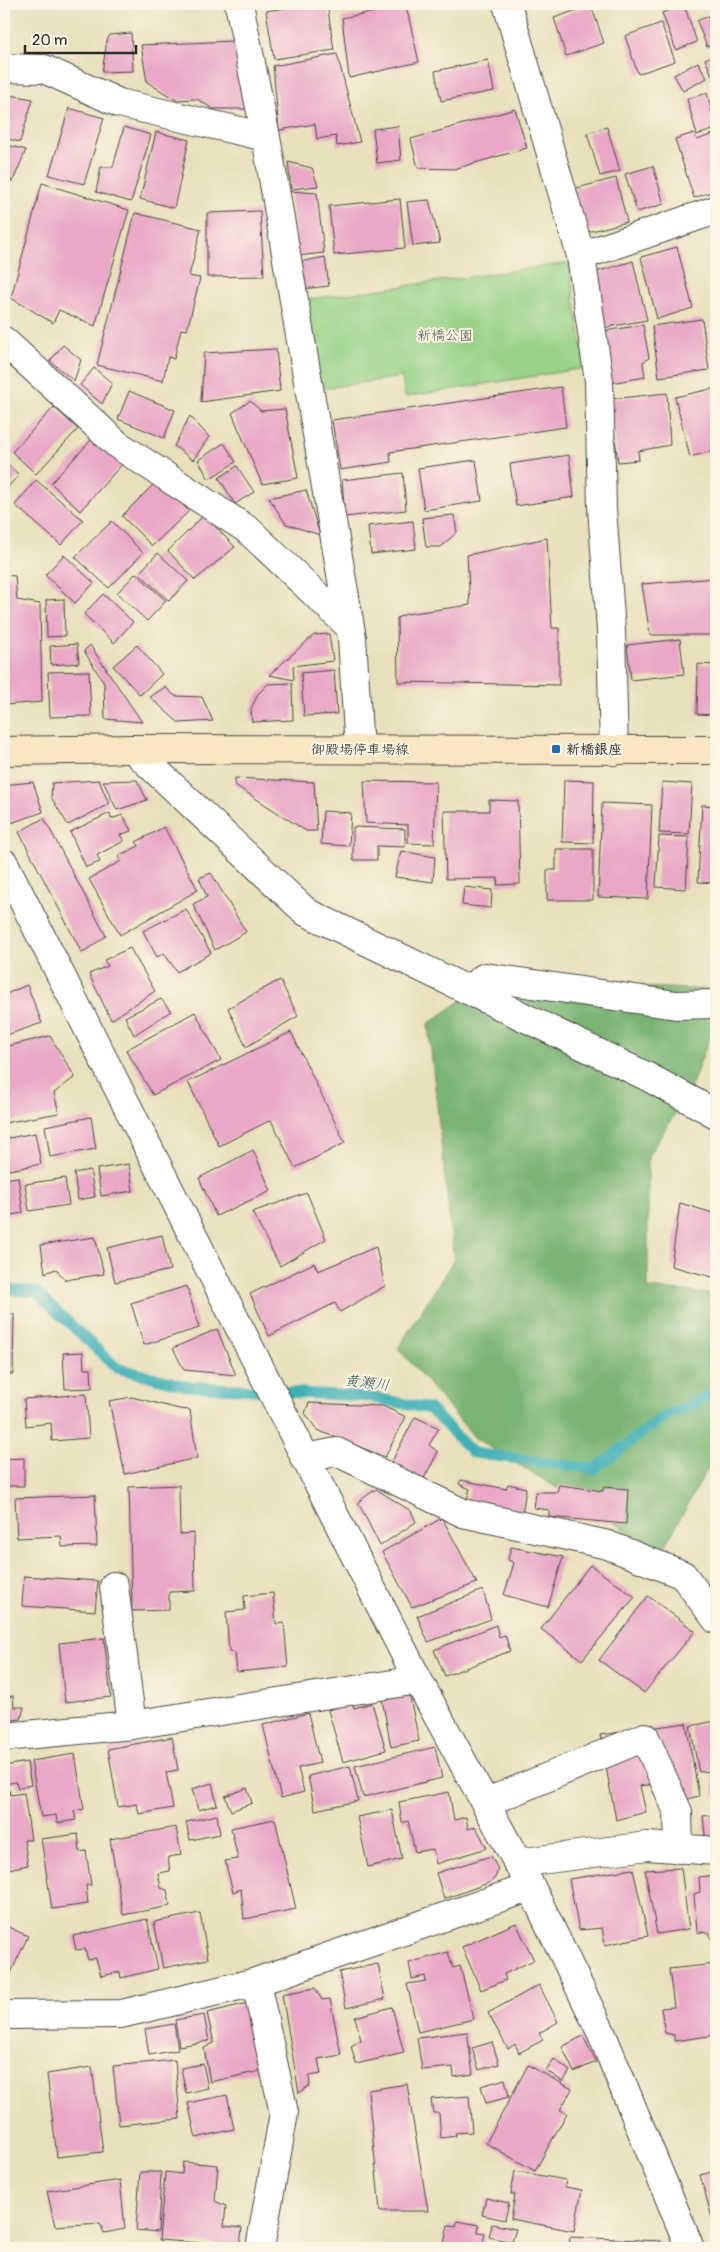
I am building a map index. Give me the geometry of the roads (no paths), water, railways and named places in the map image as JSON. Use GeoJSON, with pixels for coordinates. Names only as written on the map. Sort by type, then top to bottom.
{"type":"FeatureCollection","features":[{"type":"Feature","properties":{"kind":"main road","name":"御殿場停車場線"},"geometry":{"type":"LineString","coordinates":[[4,751],[133,749],[716,750]]}},
{"type":"Feature","properties":{"kind":"street"},"geometry":{"type":"LineString","coordinates":[[239,4],[266,137],[350,627],[359,749]]}},
{"type":"Feature","properties":{"kind":"street"},"geometry":{"type":"LineString","coordinates":[[507,4],[581,256],[599,381],[602,508],[611,630],[614,751]]}},
{"type":"Feature","properties":{"kind":"street"},"geometry":{"type":"LineString","coordinates":[[4,68],[44,69],[119,103],[266,137]]}},
{"type":"Feature","properties":{"kind":"street"},"geometry":{"type":"LineString","coordinates":[[581,256],[716,210]]}},
{"type":"Feature","properties":{"kind":"street"},"geometry":{"type":"LineString","coordinates":[[4,341],[118,445],[248,530],[350,627]]}},
{"type":"Feature","properties":{"kind":"street"},"geometry":{"type":"LineString","coordinates":[[133,749],[306,912],[648,1077],[716,1114]]}},
{"type":"Feature","properties":{"kind":"street"},"geometry":{"type":"LineString","coordinates":[[4,863],[15,910],[258,1367],[418,1680],[531,1887],[601,2032],[690,2248]]}},
{"type":"Feature","properties":{"kind":"street"},"geometry":{"type":"LineString","coordinates":[[467,990],[486,977],[676,1005],[716,1004]]}},
{"type":"Feature","properties":{"kind":"street"},"geometry":{"type":"LineString","coordinates":[[304,1458],[337,1452],[463,1513],[608,1545],[684,1575],[716,1619]]}},
{"type":"Feature","properties":{"kind":"street"},"geometry":{"type":"LineString","coordinates":[[114,1586],[132,1725]]}},
{"type":"Feature","properties":{"kind":"street"},"geometry":{"type":"LineString","coordinates":[[4,1737],[132,1725],[418,1680]]}},
{"type":"Feature","properties":{"kind":"street"},"geometry":{"type":"LineString","coordinates":[[485,1803],[645,1737],[678,1812],[679,1849]]}},
{"type":"Feature","properties":{"kind":"street"},"geometry":{"type":"LineString","coordinates":[[517,1863],[647,1846],[716,1851]]}},
{"type":"Feature","properties":{"kind":"street"},"geometry":{"type":"LineString","coordinates":[[4,2015],[122,2014],[256,1982],[531,1887]]}},
{"type":"Feature","properties":{"kind":"street"},"geometry":{"type":"LineString","coordinates":[[256,1982],[284,2114],[260,2248]]}},
{"type":"Feature","properties":{"kind":"waterway","name":"黄瀬川"},"geometry":{"type":"LineString","coordinates":[[4,1289],[36,1292],[117,1368],[186,1386],[370,1397],[430,1409],[473,1453],[595,1469],[660,1419],[716,1392]]}},
{"type":"Feature","properties":{"kind":"place","name":"新橋銀座"},"geometry":{"type":"Point","coordinates":[556,749]}},
{"type":"Feature","properties":{"kind":"park label","name":"新橋公園"},"geometry":{"type":"Point","coordinates":[445,335]}}]}
